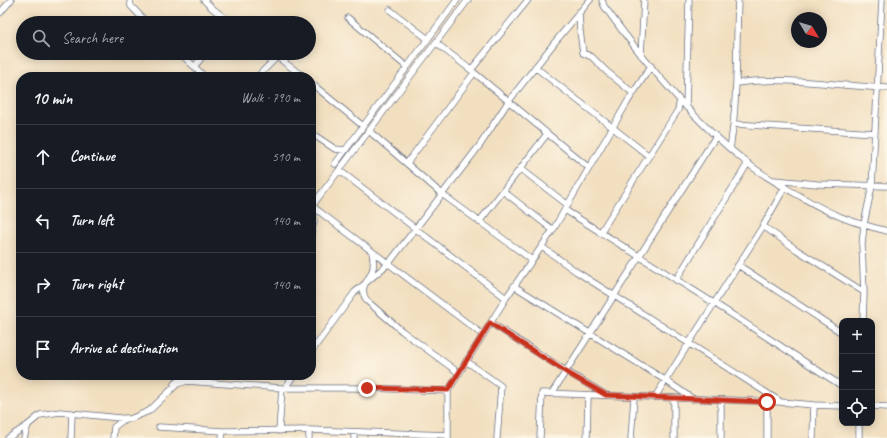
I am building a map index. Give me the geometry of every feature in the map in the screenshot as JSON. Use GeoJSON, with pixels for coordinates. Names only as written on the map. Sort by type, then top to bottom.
{"type":"FeatureCollection","features":[{"type":"Feature","properties":{"kind":"street"},"geometry":{"type":"LineString","coordinates":[[0,13],[11,0]]}},
{"type":"Feature","properties":{"kind":"street"},"geometry":{"type":"LineString","coordinates":[[130,0],[131,6],[140,16]]}},
{"type":"Feature","properties":{"kind":"street"},"geometry":{"type":"LineString","coordinates":[[204,0],[222,16]]}},
{"type":"Feature","properties":{"kind":"street"},"geometry":{"type":"LineString","coordinates":[[334,164],[457,0]]}},
{"type":"Feature","properties":{"kind":"street"},"geometry":{"type":"LineString","coordinates":[[316,201],[468,0]]}},
{"type":"Feature","properties":{"kind":"street"},"geometry":{"type":"LineString","coordinates":[[407,163],[473,71],[528,0]]}},
{"type":"Feature","properties":{"kind":"street"},"geometry":{"type":"LineString","coordinates":[[316,345],[355,292],[390,263],[480,145],[508,102],[535,66],[590,0]]}},
{"type":"Feature","properties":{"kind":"street"},"geometry":{"type":"LineString","coordinates":[[602,0],[604,6],[641,55],[686,107],[748,164],[828,212],[842,218],[887,231]]}},
{"type":"Feature","properties":{"kind":"street"},"geometry":{"type":"LineString","coordinates":[[641,55],[644,0]]}},
{"type":"Feature","properties":{"kind":"street"},"geometry":{"type":"LineString","coordinates":[[686,107],[689,0]]}},
{"type":"Feature","properties":{"kind":"street"},"geometry":{"type":"LineString","coordinates":[[730,149],[734,124],[738,0]]}},
{"type":"Feature","properties":{"kind":"street"},"geometry":{"type":"LineString","coordinates":[[863,318],[864,292],[862,244],[864,224],[872,186],[882,0]]}},
{"type":"Feature","properties":{"kind":"street"},"geometry":{"type":"LineString","coordinates":[[390,10],[428,39]]}},
{"type":"Feature","properties":{"kind":"street"},"geometry":{"type":"LineString","coordinates":[[580,12],[580,31],[583,54],[592,57],[606,71],[633,93]]}},
{"type":"Feature","properties":{"kind":"street"},"geometry":{"type":"LineString","coordinates":[[348,18],[407,66]]}},
{"type":"Feature","properties":{"kind":"street"},"geometry":{"type":"LineString","coordinates":[[436,43],[473,71],[508,102],[589,168]]}},
{"type":"Feature","properties":{"kind":"street"},"geometry":{"type":"LineString","coordinates":[[188,60],[201,72]]}},
{"type":"Feature","properties":{"kind":"street"},"geometry":{"type":"LineString","coordinates":[[195,66],[200,60]]}},
{"type":"Feature","properties":{"kind":"street"},"geometry":{"type":"LineString","coordinates":[[261,72],[270,60]]}},
{"type":"Feature","properties":{"kind":"street"},"geometry":{"type":"LineString","coordinates":[[281,60],[297,72]]}},
{"type":"Feature","properties":{"kind":"street"},"geometry":{"type":"LineString","coordinates":[[535,66],[649,156]]}},
{"type":"Feature","properties":{"kind":"street"},"geometry":{"type":"LineString","coordinates":[[159,427],[222,431],[309,430],[354,435],[448,437],[448,390],[506,298],[542,247],[614,128],[633,93],[651,66]]}},
{"type":"Feature","properties":{"kind":"street"},"geometry":{"type":"LineString","coordinates":[[736,83],[750,81],[789,81],[887,88]]}},
{"type":"Feature","properties":{"kind":"street"},"geometry":{"type":"LineString","coordinates":[[316,87],[363,126]]}},
{"type":"Feature","properties":{"kind":"street"},"geometry":{"type":"LineString","coordinates":[[600,233],[678,110],[680,100]]}},
{"type":"Feature","properties":{"kind":"street"},"geometry":{"type":"LineString","coordinates":[[734,124],[876,133]]}},
{"type":"Feature","properties":{"kind":"street"},"geometry":{"type":"LineString","coordinates":[[369,132],[442,194],[532,260]]}},
{"type":"Feature","properties":{"kind":"street"},"geometry":{"type":"LineString","coordinates":[[479,222],[547,134]]}},
{"type":"Feature","properties":{"kind":"street"},"geometry":{"type":"LineString","coordinates":[[316,136],[335,149],[345,150]]}},
{"type":"Feature","properties":{"kind":"street"},"geometry":{"type":"LineString","coordinates":[[552,393],[638,256],[716,136]]}},
{"type":"Feature","properties":{"kind":"street"},"geometry":{"type":"LineString","coordinates":[[676,280],[748,164]]}},
{"type":"Feature","properties":{"kind":"street"},"geometry":{"type":"LineString","coordinates":[[521,169],[600,233],[714,302],[839,384]]}},
{"type":"Feature","properties":{"kind":"street"},"geometry":{"type":"LineString","coordinates":[[339,170],[506,298]]}},
{"type":"Feature","properties":{"kind":"street"},"geometry":{"type":"LineString","coordinates":[[772,179],[817,184],[887,186]]}},
{"type":"Feature","properties":{"kind":"street"},"geometry":{"type":"LineString","coordinates":[[655,397],[763,226],[785,187]]}},
{"type":"Feature","properties":{"kind":"street"},"geometry":{"type":"LineString","coordinates":[[503,191],[552,230]]}},
{"type":"Feature","properties":{"kind":"street"},"geometry":{"type":"LineString","coordinates":[[316,209],[372,252],[390,263],[483,335]]}},
{"type":"Feature","properties":{"kind":"street"},"geometry":{"type":"LineString","coordinates":[[763,226],[797,250],[864,292]]}},
{"type":"Feature","properties":{"kind":"street"},"geometry":{"type":"LineString","coordinates":[[542,247],[577,272],[781,402]]}},
{"type":"Feature","properties":{"kind":"street"},"geometry":{"type":"LineString","coordinates":[[372,252],[374,262],[373,270],[364,285],[363,294],[367,301],[402,331],[459,373]]}},
{"type":"Feature","properties":{"kind":"street"},"geometry":{"type":"LineString","coordinates":[[738,265],[839,331]]}},
{"type":"Feature","properties":{"kind":"street"},"geometry":{"type":"LineString","coordinates":[[514,286],[666,380],[693,399]]}},
{"type":"Feature","properties":{"kind":"street"},"geometry":{"type":"LineString","coordinates":[[490,323],[566,372],[606,395]]}},
{"type":"Feature","properties":{"kind":"street"},"geometry":{"type":"LineString","coordinates":[[466,361],[501,386],[496,438]]}},
{"type":"Feature","properties":{"kind":"street"},"geometry":{"type":"LineString","coordinates":[[172,389],[174,383],[178,380]]}},
{"type":"Feature","properties":{"kind":"street"},"geometry":{"type":"LineString","coordinates":[[279,431],[283,388],[290,380]]}},
{"type":"Feature","properties":{"kind":"street"},"geometry":{"type":"LineString","coordinates":[[8,438],[40,415],[60,412],[130,419],[149,411],[177,384],[187,381],[283,388],[448,390]]}},
{"type":"Feature","properties":{"kind":"street"},"geometry":{"type":"LineString","coordinates":[[540,438],[542,393],[781,402],[839,406]]}},
{"type":"Feature","properties":{"kind":"street"},"geometry":{"type":"LineString","coordinates":[[587,438],[588,395]]}},
{"type":"Feature","properties":{"kind":"street"},"geometry":{"type":"LineString","coordinates":[[631,438],[634,396]]}},
{"type":"Feature","properties":{"kind":"street"},"geometry":{"type":"LineString","coordinates":[[674,398],[674,438]]}},
{"type":"Feature","properties":{"kind":"street"},"geometry":{"type":"LineString","coordinates":[[721,400],[721,438]]}},
{"type":"Feature","properties":{"kind":"street"},"geometry":{"type":"LineString","coordinates":[[767,402],[767,438]]}},
{"type":"Feature","properties":{"kind":"street"},"geometry":{"type":"LineString","coordinates":[[813,438],[814,405]]}},
{"type":"Feature","properties":{"kind":"street"},"geometry":{"type":"LineString","coordinates":[[875,406],[887,407]]}},
{"type":"Feature","properties":{"kind":"street"},"geometry":{"type":"LineString","coordinates":[[71,438],[72,413]]}},
{"type":"Feature","properties":{"kind":"street"},"geometry":{"type":"LineString","coordinates":[[113,438],[114,426],[126,418]]}},
{"type":"Feature","properties":{"kind":"street"},"geometry":{"type":"LineString","coordinates":[[24,438],[28,425]]}},
{"type":"Feature","properties":{"kind":"street"},"geometry":{"type":"LineString","coordinates":[[859,426],[859,438]]}},
{"type":"Feature","properties":{"kind":"street"},"geometry":{"type":"LineString","coordinates":[[309,430],[309,438]]}},
{"type":"Feature","properties":{"kind":"street"},"geometry":{"type":"LineString","coordinates":[[222,431],[222,438]]}},
{"type":"Feature","properties":{"kind":"route"},"geometry":{"type":"LineString","coordinates":[[367,388],[448,390],[490,323],[566,372],[606,395],[767,402]]}}]}
